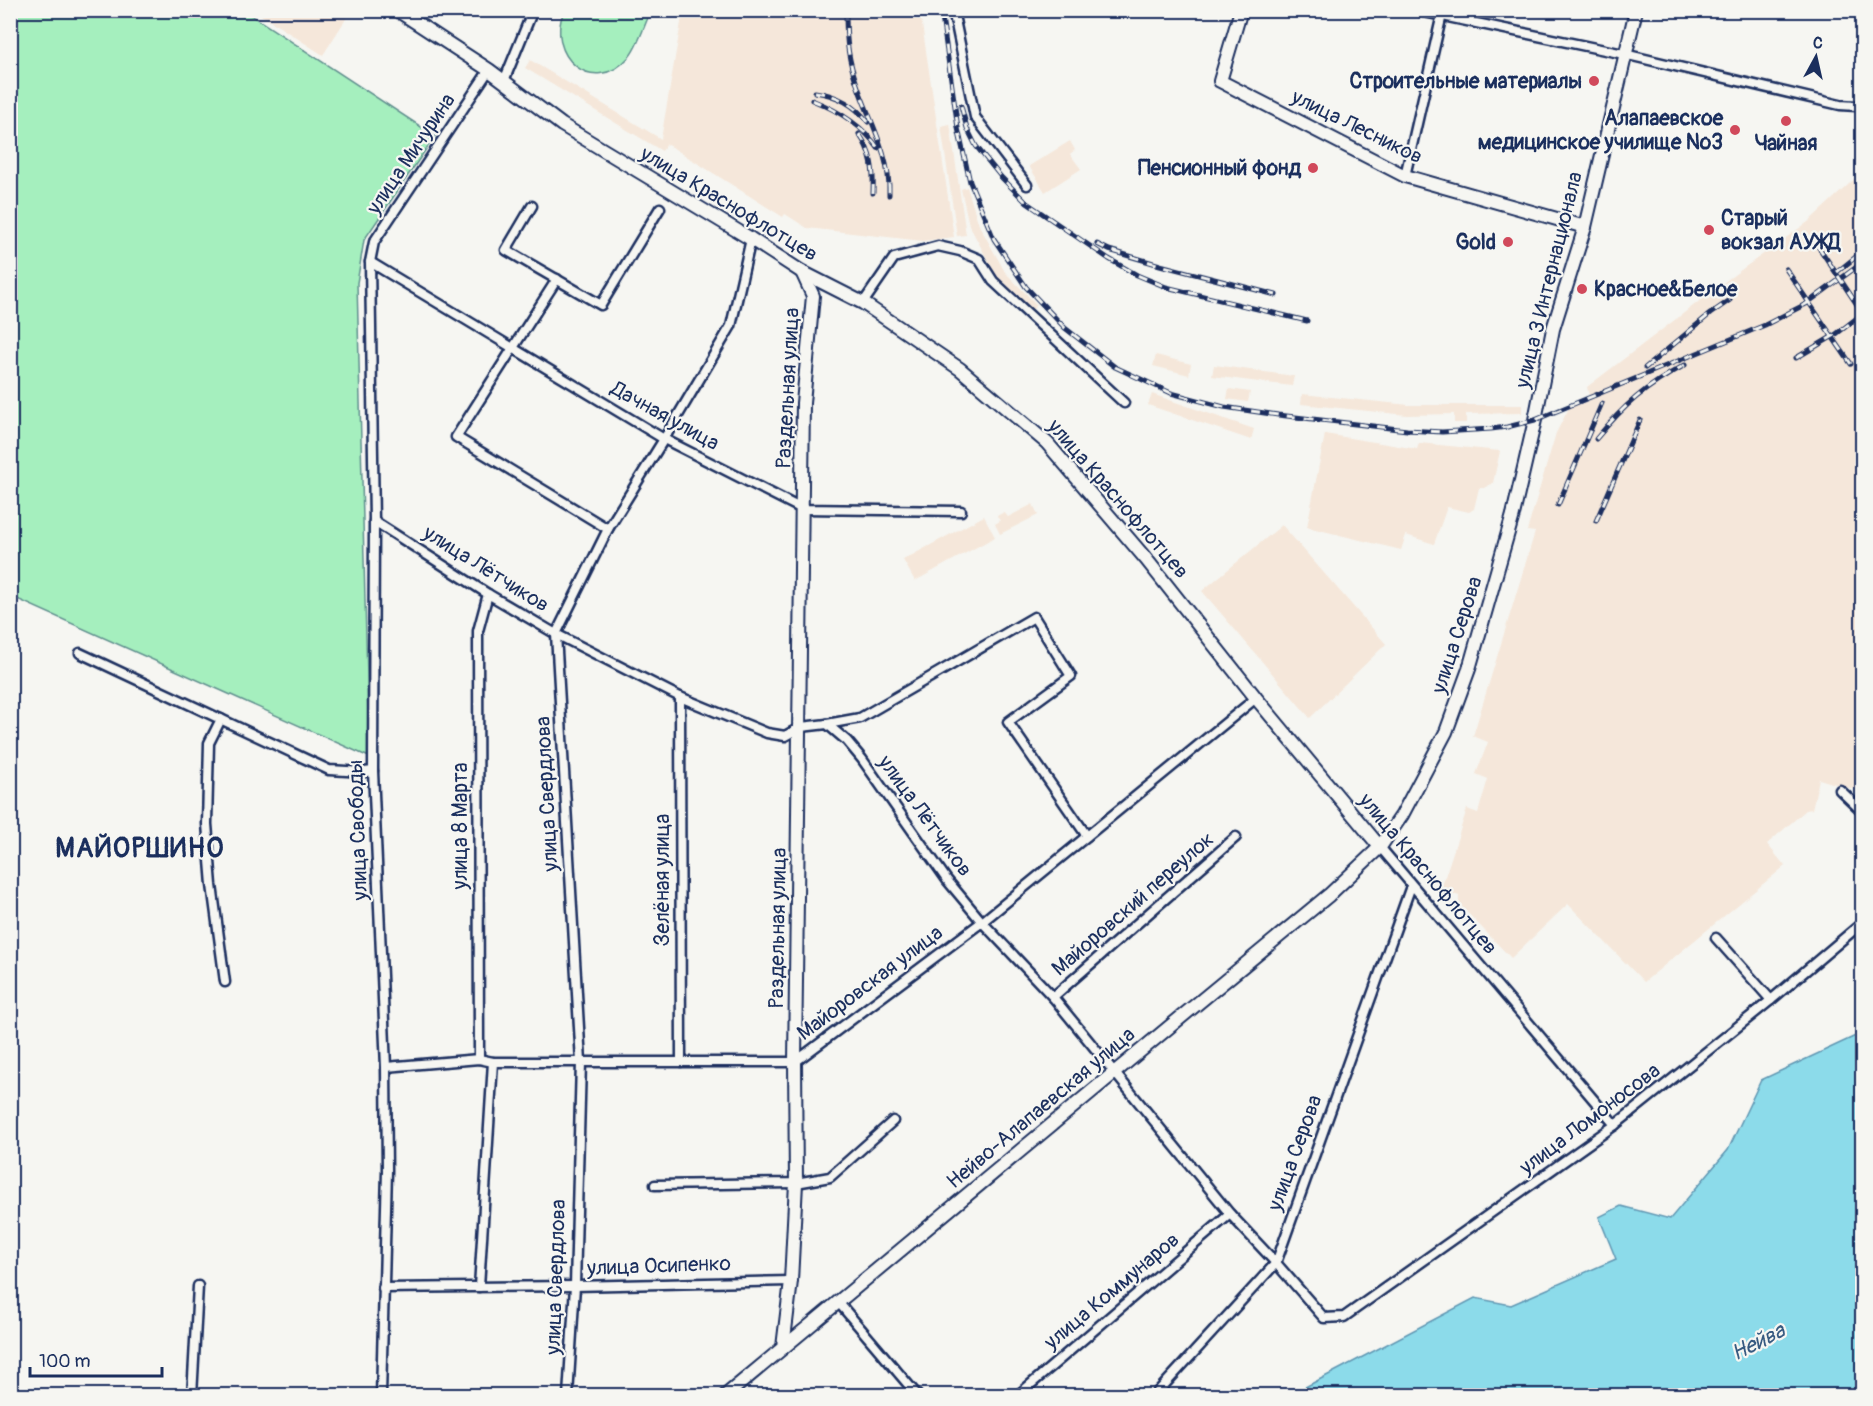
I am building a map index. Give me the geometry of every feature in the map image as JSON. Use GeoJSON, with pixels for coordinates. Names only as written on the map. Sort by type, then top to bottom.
{"type":"FeatureCollection","features":[{"type":"Feature","properties":{"kind":"street","name":"улица Краснофлотцев"},"geometry":{"type":"LineString","coordinates":[[397,10],[489,70],[562,125],[802,272],[863,303],[960,369],[1047,443],[1146,559],[1256,698],[1411,886],[1615,1125]]}},
{"type":"Feature","properties":{"kind":"street"},"geometry":{"type":"LineString","coordinates":[[504,81],[533,10]]}},
{"type":"Feature","properties":{"kind":"street"},"geometry":{"type":"LineString","coordinates":[[953,10],[975,117],[1028,185]]}},
{"type":"Feature","properties":{"kind":"street","name":"улица Лесников"},"geometry":{"type":"LineString","coordinates":[[1241,10],[1220,81],[1405,176],[1585,227]]}},
{"type":"Feature","properties":{"kind":"street"},"geometry":{"type":"LineString","coordinates":[[1414,10],[1442,13],[1840,105],[1863,105]]}},
{"type":"Feature","properties":{"kind":"street","name":"улица 3 Интернационала"},"geometry":{"type":"LineString","coordinates":[[1535,420],[1553,329],[1585,227],[1635,10]]}},
{"type":"Feature","properties":{"kind":"street"},"geometry":{"type":"LineString","coordinates":[[1405,176],[1442,13]]}},
{"type":"Feature","properties":{"kind":"street","name":"улица Мичурина"},"geometry":{"type":"LineString","coordinates":[[370,262],[374,242],[489,70]]}},
{"type":"Feature","properties":{"kind":"street"},"geometry":{"type":"LineString","coordinates":[[532,206],[506,250],[601,305],[660,208]]}},
{"type":"Feature","properties":{"kind":"street","name":"улица Свердлова"},"geometry":{"type":"LineString","coordinates":[[568,1395],[575,1286],[581,1062],[556,634],[608,529],[731,326],[751,239]]}},
{"type":"Feature","properties":{"kind":"street"},"geometry":{"type":"LineString","coordinates":[[863,303],[894,258],[938,246],[960,251],[979,259],[993,281],[1124,403]]}},
{"type":"Feature","properties":{"kind":"street","name":"Дачная улица"},"geometry":{"type":"LineString","coordinates":[[370,262],[664,439],[802,509]]}},
{"type":"Feature","properties":{"kind":"street","name":"улица Свободы"},"geometry":{"type":"LineString","coordinates":[[370,262],[374,521],[373,771],[386,1067],[387,1171],[381,1395]]}},
{"type":"Feature","properties":{"kind":"street","name":"Раздельная улица"},"geometry":{"type":"LineString","coordinates":[[783,1347],[791,1281],[796,1183],[795,1062],[801,728],[803,403],[813,296],[802,272]]}},
{"type":"Feature","properties":{"kind":"street"},"geometry":{"type":"LineString","coordinates":[[557,279],[456,437],[608,529]]}},
{"type":"Feature","properties":{"kind":"street","name":"улица Серова"},"geometry":{"type":"LineString","coordinates":[[1380,848],[1402,816],[1446,732],[1469,669],[1513,515],[1535,420]]}},
{"type":"Feature","properties":{"kind":"street"},"geometry":{"type":"LineString","coordinates":[[802,509],[961,511]]}},
{"type":"Feature","properties":{"kind":"street","name":"улица Лётчиков"},"geometry":{"type":"LineString","coordinates":[[374,521],[488,594],[556,634],[680,697],[767,733],[785,736],[801,728],[827,724],[847,741],[862,759],[948,880],[982,922],[1053,997],[1230,1214],[1324,1318]]}},
{"type":"Feature","properties":{"kind":"street","name":"улица 8 Марта"},"geometry":{"type":"LineString","coordinates":[[479,1059],[478,631],[488,594]]}},
{"type":"Feature","properties":{"kind":"street"},"geometry":{"type":"LineString","coordinates":[[827,724],[860,718],[1034,617],[1071,676],[1008,722],[1087,836]]}},
{"type":"Feature","properties":{"kind":"street"},"geometry":{"type":"LineString","coordinates":[[80,653],[329,770],[373,771]]}},
{"type":"Feature","properties":{"kind":"street","name":"Зелёная улица"},"geometry":{"type":"LineString","coordinates":[[680,697],[681,1062]]}},
{"type":"Feature","properties":{"kind":"street","name":"Майоровская улица"},"geometry":{"type":"LineString","coordinates":[[386,1067],[479,1059],[493,1062],[795,1062],[982,922],[1256,698]]}},
{"type":"Feature","properties":{"kind":"street"},"geometry":{"type":"LineString","coordinates":[[221,719],[209,743],[207,824],[212,885],[225,982]]}},
{"type":"Feature","properties":{"kind":"street"},"geometry":{"type":"LineString","coordinates":[[1839,790],[1863,811]]}},
{"type":"Feature","properties":{"kind":"street","name":"Майоровский переулок"},"geometry":{"type":"LineString","coordinates":[[1053,997],[1236,837]]}},
{"type":"Feature","properties":{"kind":"street","name":"Нейво-Алапаевская улица"},"geometry":{"type":"LineString","coordinates":[[725,1395],[862,1284],[1329,895],[1380,848]]}},
{"type":"Feature","properties":{"kind":"street","name":"улица Серова"},"geometry":{"type":"LineString","coordinates":[[1154,1395],[1276,1263],[1411,886]]}},
{"type":"Feature","properties":{"kind":"street","name":"улица Ломоносова"},"geometry":{"type":"LineString","coordinates":[[1324,1318],[1344,1317],[1615,1125],[1863,923]]}},
{"type":"Feature","properties":{"kind":"street"},"geometry":{"type":"LineString","coordinates":[[1716,938],[1771,1000]]}},
{"type":"Feature","properties":{"kind":"street"},"geometry":{"type":"LineString","coordinates":[[479,1287],[493,1062]]}},
{"type":"Feature","properties":{"kind":"street"},"geometry":{"type":"LineString","coordinates":[[655,1185],[796,1183],[831,1177],[893,1121]]}},
{"type":"Feature","properties":{"kind":"street","name":"улица Коммунаров"},"geometry":{"type":"LineString","coordinates":[[1017,1395],[1230,1214]]}},
{"type":"Feature","properties":{"kind":"street","name":"улица Осипенко"},"geometry":{"type":"LineString","coordinates":[[383,1288],[791,1281]]}},
{"type":"Feature","properties":{"kind":"street"},"geometry":{"type":"LineString","coordinates":[[192,1395],[198,1286]]}},
{"type":"Feature","properties":{"kind":"street"},"geometry":{"type":"LineString","coordinates":[[839,1303],[918,1395]]}},
{"type":"Feature","properties":{"kind":"shaded area"},"geometry":{"type":"Polygon","coordinates":[[[255,11],[351,11],[323,55],[255,11]]]}},
{"type":"Feature","properties":{"kind":"shaded area"},"geometry":{"type":"Polygon","coordinates":[[[683,11],[920,11],[954,237],[923,241],[807,228],[785,214],[783,217],[667,144],[662,151],[525,68],[530,60],[661,139],[683,11]]]}},
{"type":"Feature","properties":{"kind":"shaded area"},"geometry":{"type":"Polygon","coordinates":[[[950,124],[966,235],[957,236],[941,126],[950,124]]]}},
{"type":"Feature","properties":{"kind":"shaded area"},"geometry":{"type":"Polygon","coordinates":[[[1070,141],[1075,150],[1070,154],[1081,169],[1045,192],[1029,166],[1070,141]]]}},
{"type":"Feature","properties":{"kind":"shaded area"},"geometry":{"type":"Polygon","coordinates":[[[1862,172],[1862,792],[1819,779],[1812,809],[1806,810],[1767,844],[1785,866],[1644,982],[1568,904],[1511,958],[1459,904],[1459,896],[1441,889],[1467,809],[1478,813],[1488,779],[1476,774],[1488,742],[1473,736],[1535,532],[1527,531],[1556,433],[1569,408],[1590,400],[1587,387],[1727,280],[1808,222],[1862,172]]]}},
{"type":"Feature","properties":{"kind":"shaded area"},"geometry":{"type":"Polygon","coordinates":[[[967,187],[979,225],[1005,272],[1037,305],[1029,313],[998,279],[969,225],[961,189],[967,187]]]}},
{"type":"Feature","properties":{"kind":"shaded area"},"geometry":{"type":"Polygon","coordinates":[[[1156,355],[1191,364],[1189,375],[1153,366],[1156,355]]]}},
{"type":"Feature","properties":{"kind":"shaded area"},"geometry":{"type":"Polygon","coordinates":[[[1214,365],[1294,376],[1292,386],[1212,376],[1214,365]]]}},
{"type":"Feature","properties":{"kind":"shaded area"},"geometry":{"type":"Polygon","coordinates":[[[1229,389],[1250,392],[1248,402],[1227,399],[1229,389]]]}},
{"type":"Feature","properties":{"kind":"shaded area"},"geometry":{"type":"Polygon","coordinates":[[[1152,394],[1254,429],[1251,440],[1148,405],[1152,394]]]}},
{"type":"Feature","properties":{"kind":"shaded area"},"geometry":{"type":"Polygon","coordinates":[[[1302,394],[1409,405],[1522,405],[1522,413],[1466,414],[1466,423],[1454,423],[1454,414],[1407,415],[1301,404],[1302,394]]]}},
{"type":"Feature","properties":{"kind":"shaded area"},"geometry":{"type":"Polygon","coordinates":[[[1325,434],[1417,449],[1419,443],[1500,451],[1493,483],[1479,488],[1474,509],[1469,512],[1447,507],[1434,544],[1406,535],[1401,550],[1307,527],[1325,434]]]}},
{"type":"Feature","properties":{"kind":"shaded area"},"geometry":{"type":"Polygon","coordinates":[[[1033,504],[1038,515],[1000,534],[995,524],[1000,521],[997,516],[1004,512],[1008,517],[1033,504]]]}},
{"type":"Feature","properties":{"kind":"shaded area"},"geometry":{"type":"Polygon","coordinates":[[[984,516],[995,537],[915,581],[903,560],[984,516]]]}},
{"type":"Feature","properties":{"kind":"shaded area"},"geometry":{"type":"Polygon","coordinates":[[[1282,525],[1386,644],[1310,718],[1202,591],[1282,525]]]}},
{"type":"Feature","properties":{"kind":"green space"},"geometry":{"type":"Polygon","coordinates":[[[564,10],[651,11],[629,57],[615,69],[601,74],[587,72],[576,66],[566,56],[561,42],[560,27],[564,10]]]}},
{"type":"Feature","properties":{"kind":"green space"},"geometry":{"type":"Polygon","coordinates":[[[10,11],[245,11],[435,136],[364,240],[357,283],[369,757],[15,598],[10,588],[10,11]]]}},
{"type":"Feature","properties":{"kind":"water","name":"Нейва"},"geometry":{"type":"Polygon","coordinates":[[[1862,1033],[1862,1395],[1290,1395],[1475,1298],[1511,1305],[1616,1259],[1599,1217],[1621,1206],[1670,1219],[1728,1150],[1761,1080],[1862,1033]]]}},
{"type":"Feature","properties":{"kind":"railway"},"geometry":{"type":"LineString","coordinates":[[846,10],[847,43],[852,67],[882,149],[889,179],[889,195]]}},
{"type":"Feature","properties":{"kind":"railway"},"geometry":{"type":"LineString","coordinates":[[941,10],[958,128],[970,182],[994,239],[1026,287],[1065,328],[1115,367],[1171,393],[1224,407],[1407,430],[1442,432],[1507,427],[1535,420],[1765,325],[1806,304],[1862,263]]}},
{"type":"Feature","properties":{"kind":"railway"},"geometry":{"type":"LineString","coordinates":[[815,92],[831,95],[844,101],[868,122]]}},
{"type":"Feature","properties":{"kind":"railway"},"geometry":{"type":"LineString","coordinates":[[812,100],[849,120],[878,148]]}},
{"type":"Feature","properties":{"kind":"railway"},"geometry":{"type":"LineString","coordinates":[[961,106],[967,128],[976,146],[1001,177],[1027,203],[1109,259],[1137,275],[1166,287],[1307,321]]}},
{"type":"Feature","properties":{"kind":"railway"},"geometry":{"type":"LineString","coordinates":[[859,134],[867,148],[871,162],[873,193]]}},
{"type":"Feature","properties":{"kind":"railway"},"geometry":{"type":"LineString","coordinates":[[1097,244],[1109,250],[1160,265],[1276,295]]}},
{"type":"Feature","properties":{"kind":"railway"},"geometry":{"type":"LineString","coordinates":[[1818,246],[1862,312]]}},
{"type":"Feature","properties":{"kind":"railway"},"geometry":{"type":"LineString","coordinates":[[1837,272],[1862,252]]}},
{"type":"Feature","properties":{"kind":"railway"},"geometry":{"type":"LineString","coordinates":[[1786,269],[1851,364]]}},
{"type":"Feature","properties":{"kind":"railway"},"geometry":{"type":"LineString","coordinates":[[1645,368],[1730,300]]}},
{"type":"Feature","properties":{"kind":"railway"},"geometry":{"type":"LineString","coordinates":[[1796,358],[1835,335],[1862,314]]}},
{"type":"Feature","properties":{"kind":"railway"},"geometry":{"type":"LineString","coordinates":[[1596,439],[1636,397],[1685,365]]}},
{"type":"Feature","properties":{"kind":"railway"},"geometry":{"type":"LineString","coordinates":[[1558,505],[1602,403]]}},
{"type":"Feature","properties":{"kind":"railway"},"geometry":{"type":"LineString","coordinates":[[1596,521],[1640,420]]}},
{"type":"Feature","properties":{"kind":"place","name":"Строительные материалы"},"geometry":{"type":"Point","coordinates":[1594,81]}},
{"type":"Feature","properties":{"kind":"place","name":"Чайная"},"geometry":{"type":"Point","coordinates":[1786,121]}},
{"type":"Feature","properties":{"kind":"place","name":"Алапаевское медицинское училище №3"},"geometry":{"type":"Point","coordinates":[1735,130]}},
{"type":"Feature","properties":{"kind":"place","name":"Пенсионный фонд"},"geometry":{"type":"Point","coordinates":[1313,168]}},
{"type":"Feature","properties":{"kind":"place","name":"Старый вокзал АУЖД"},"geometry":{"type":"Point","coordinates":[1709,230]}},
{"type":"Feature","properties":{"kind":"place","name":"Gold"},"geometry":{"type":"Point","coordinates":[1508,242]}},
{"type":"Feature","properties":{"kind":"place","name":"Красное&Белое"},"geometry":{"type":"Point","coordinates":[1582,289]}},
{"type":"Feature","properties":{"kind":"district","name":"МАЙОРШИНО"},"geometry":{"type":"Point","coordinates":[140,848]}}]}
